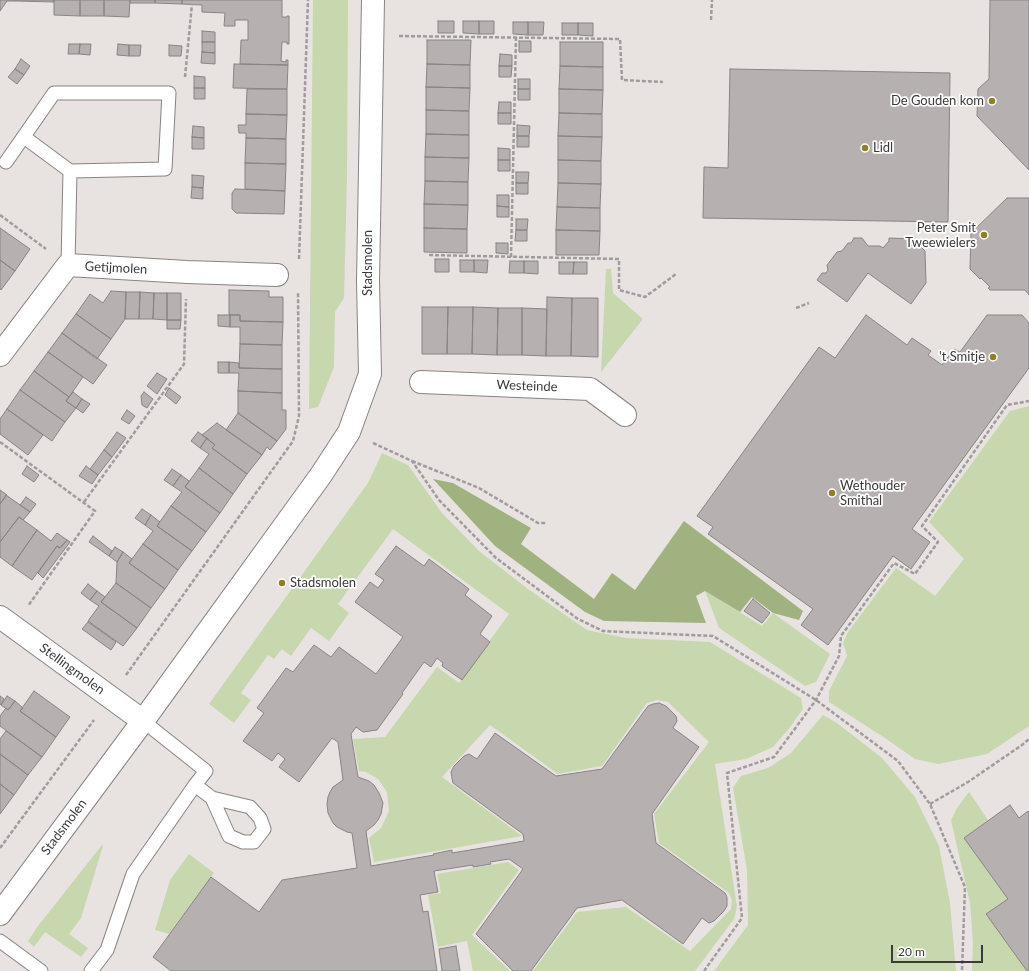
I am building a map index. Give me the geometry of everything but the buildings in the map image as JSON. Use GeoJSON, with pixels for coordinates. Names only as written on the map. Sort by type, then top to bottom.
{"type":"FeatureCollection","features":[{"type":"Feature","properties":{"kind":"street","name":"Stadsmolen"},"geometry":{"type":"LineString","coordinates":[[0,914],[143,721],[321,476],[350,432],[370,374],[368,281],[373,0]]}},
{"type":"Feature","properties":{"kind":"street","name":"Getijmolen"},"geometry":{"type":"LineString","coordinates":[[0,355],[68,265],[187,272],[277,275]]}},
{"type":"Feature","properties":{"kind":"street","name":"Westeinde"},"geometry":{"type":"LineString","coordinates":[[421,382],[590,389],[625,415]]}},
{"type":"Feature","properties":{"kind":"street","name":"Stellingmolen"},"geometry":{"type":"LineString","coordinates":[[7,622],[143,721]]}},
{"type":"Feature","properties":{"kind":"lane"},"geometry":{"type":"LineString","coordinates":[[6,162],[54,94],[169,93],[165,169],[70,171],[24,137]]}},
{"type":"Feature","properties":{"kind":"lane"},"geometry":{"type":"LineString","coordinates":[[68,265],[70,171]]}},
{"type":"Feature","properties":{"kind":"lane"},"geometry":{"type":"LineString","coordinates":[[91,971],[107,950],[133,874],[206,771],[143,721]]}},
{"type":"Feature","properties":{"kind":"lane"},"geometry":{"type":"LineString","coordinates":[[195,785],[212,798]]}},
{"type":"Feature","properties":{"kind":"lane"},"geometry":{"type":"LineString","coordinates":[[0,940],[41,971]]}},
{"type":"Feature","properties":{"kind":"path"},"geometry":{"type":"LineString","coordinates":[[299,260],[308,0]]}},
{"type":"Feature","properties":{"kind":"path"},"geometry":{"type":"LineString","coordinates":[[711,20],[712,0]]}},
{"type":"Feature","properties":{"kind":"path"},"geometry":{"type":"LineString","coordinates":[[169,93],[184,81],[192,4]]}},
{"type":"Feature","properties":{"kind":"path"},"geometry":{"type":"LineString","coordinates":[[372,36],[620,39],[622,80],[663,82]]}},
{"type":"Feature","properties":{"kind":"path"},"geometry":{"type":"LineString","coordinates":[[511,257],[516,37]]}},
{"type":"Feature","properties":{"kind":"path"},"geometry":{"type":"LineString","coordinates":[[0,215],[68,265]]}},
{"type":"Feature","properties":{"kind":"path"},"geometry":{"type":"LineString","coordinates":[[429,255],[619,259],[619,290],[645,297],[676,274]]}},
{"type":"Feature","properties":{"kind":"path"},"geometry":{"type":"LineString","coordinates":[[84,502],[184,364],[187,272]]}},
{"type":"Feature","properties":{"kind":"path"},"geometry":{"type":"LineString","coordinates":[[0,848],[293,441],[299,416],[298,292]]}},
{"type":"Feature","properties":{"kind":"path"},"geometry":{"type":"LineString","coordinates":[[796,308],[809,303]]}},
{"type":"Feature","properties":{"kind":"path"},"geometry":{"type":"LineString","coordinates":[[704,971],[742,918],[727,773],[774,757],[816,700],[839,656],[841,636],[894,562],[915,574],[938,542],[922,526],[1007,405],[1029,401]]}},
{"type":"Feature","properties":{"kind":"path"},"geometry":{"type":"LineString","coordinates":[[350,432],[412,461],[479,488],[538,523],[547,523]]}},
{"type":"Feature","properties":{"kind":"path"},"geometry":{"type":"LineString","coordinates":[[0,442],[95,511],[7,622]]}},
{"type":"Feature","properties":{"kind":"path"},"geometry":{"type":"LineString","coordinates":[[412,461],[439,500],[496,558],[578,619],[602,631],[713,636],[816,700],[898,761],[930,804],[965,887],[962,971]]}},
{"type":"Feature","properties":{"kind":"path"},"geometry":{"type":"LineString","coordinates":[[930,804],[968,782],[1029,739]]}},
{"type":"Feature","properties":{"kind":"green space"},"geometry":{"type":"Polygon","coordinates":[[[313,0],[348,0],[347,178],[344,298],[335,312],[334,367],[318,407],[309,409],[313,0]]]}},
{"type":"Feature","properties":{"kind":"green space"},"geometry":{"type":"Polygon","coordinates":[[[606,269],[611,269],[613,293],[643,319],[601,372],[606,269]]]}},
{"type":"Feature","properties":{"kind":"green space"},"geometry":{"type":"Polygon","coordinates":[[[1029,406],[1029,726],[987,754],[938,764],[915,759],[829,702],[829,691],[847,656],[843,643],[848,632],[896,568],[935,596],[964,559],[929,522],[1010,411],[1029,406]]]}},
{"type":"Feature","properties":{"kind":"green space"},"geometry":{"type":"Polygon","coordinates":[[[382,453],[408,465],[442,513],[479,551],[528,589],[587,630],[626,638],[710,642],[801,698],[803,709],[788,730],[773,747],[746,759],[715,764],[737,907],[734,919],[695,971],[533,971],[577,912],[626,907],[690,951],[731,909],[732,900],[729,893],[659,843],[654,814],[709,742],[668,702],[657,700],[647,703],[602,766],[558,774],[490,725],[442,777],[522,836],[374,862],[369,838],[381,828],[389,811],[387,792],[378,779],[366,772],[359,771],[353,739],[385,737],[437,667],[459,683],[509,614],[393,529],[338,604],[349,613],[329,641],[311,628],[291,656],[282,649],[274,659],[268,655],[241,693],[251,700],[234,723],[209,704],[368,483],[382,453]]]}},
{"type":"Feature","properties":{"kind":"green space"},"geometry":{"type":"Polygon","coordinates":[[[433,479],[453,483],[531,528],[521,544],[594,599],[612,573],[635,590],[684,521],[803,611],[799,620],[773,613],[752,597],[740,612],[705,591],[696,596],[706,623],[604,621],[585,612],[495,546],[433,479]]]}},
{"type":"Feature","properties":{"kind":"green space"},"geometry":{"type":"Polygon","coordinates":[[[705,591],[762,626],[773,613],[830,654],[816,682],[805,686],[719,628],[705,591]]]}},
{"type":"Feature","properties":{"kind":"green space"},"geometry":{"type":"Polygon","coordinates":[[[823,715],[837,723],[882,758],[915,797],[939,846],[950,903],[956,971],[714,971],[748,925],[747,870],[733,788],[741,776],[768,768],[791,753],[823,715]]]}},
{"type":"Feature","properties":{"kind":"green space"},"geometry":{"type":"Polygon","coordinates":[[[969,792],[988,820],[964,838],[1008,899],[1027,971],[972,971],[973,943],[970,903],[951,820],[957,808],[969,792]]]}},
{"type":"Feature","properties":{"kind":"green space"},"geometry":{"type":"Polygon","coordinates":[[[102,845],[103,846],[81,918],[69,934],[88,948],[81,957],[45,932],[34,947],[28,941],[38,926],[102,845]]]}},
{"type":"Feature","properties":{"kind":"green space"},"geometry":{"type":"Polygon","coordinates":[[[189,854],[214,873],[169,934],[155,930],[170,880],[189,854]]]}},
{"type":"Feature","properties":{"kind":"green space"},"geometry":{"type":"Polygon","coordinates":[[[508,862],[519,870],[472,935],[510,971],[473,971],[467,941],[438,947],[428,895],[441,893],[437,874],[508,862]]]}},
{"type":"Feature","properties":{"kind":"place","name":"De Gouden kom"},"geometry":{"type":"Point","coordinates":[992,101]}},
{"type":"Feature","properties":{"kind":"place","name":"Lidl"},"geometry":{"type":"Point","coordinates":[865,148]}},
{"type":"Feature","properties":{"kind":"place","name":"Peter Smit Tweewielers"},"geometry":{"type":"Point","coordinates":[984,235]}},
{"type":"Feature","properties":{"kind":"place","name":"'t Smitje"},"geometry":{"type":"Point","coordinates":[993,357]}},
{"type":"Feature","properties":{"kind":"place","name":"Wethouder Smithal"},"geometry":{"type":"Point","coordinates":[832,493]}},
{"type":"Feature","properties":{"kind":"place","name":"Stadsmolen"},"geometry":{"type":"Point","coordinates":[282,583]}}]}
